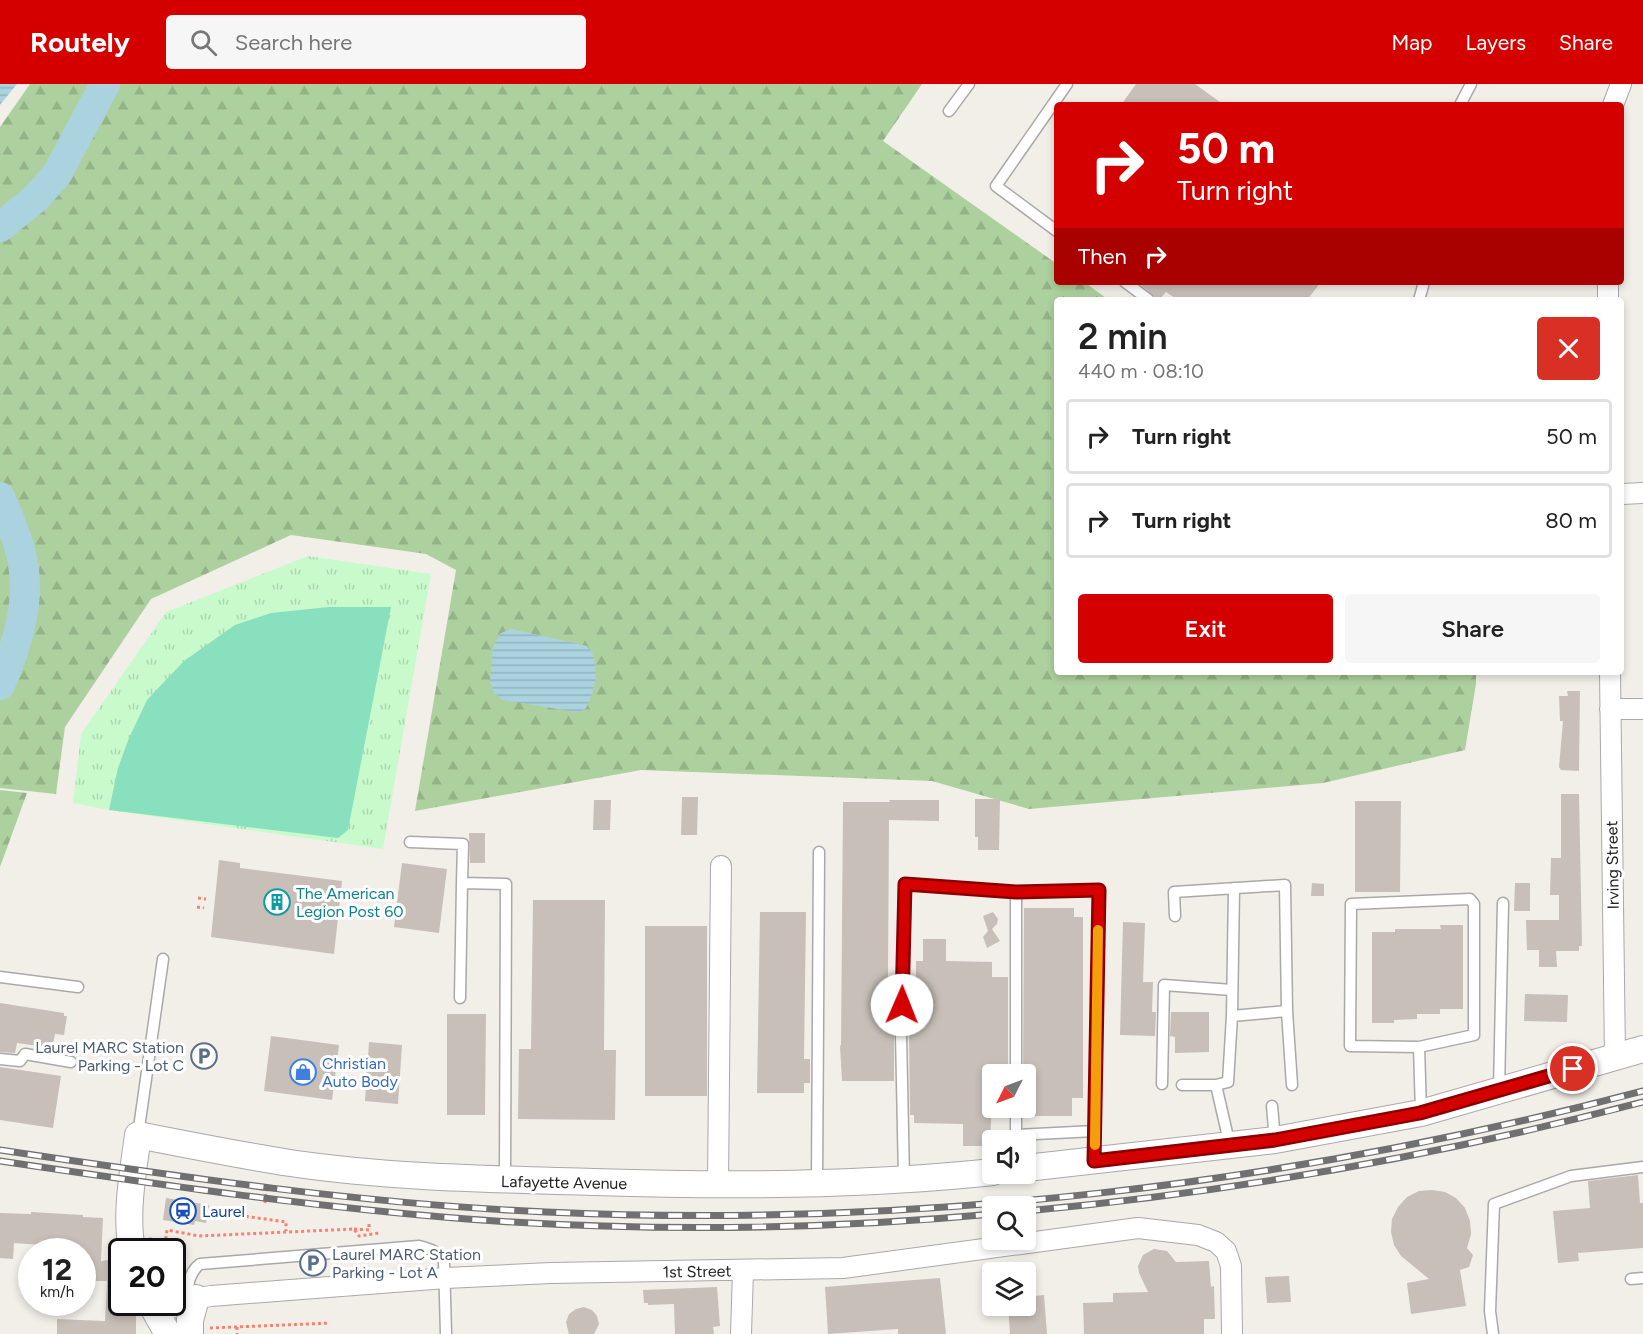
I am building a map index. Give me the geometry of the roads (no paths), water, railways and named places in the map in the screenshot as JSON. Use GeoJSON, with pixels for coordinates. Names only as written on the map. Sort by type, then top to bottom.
{"type":"FeatureCollection","features":[{"type":"Feature","properties":{"kind":"street"},"geometry":{"type":"LineString","coordinates":[[1614,102],[1621,84]]}},
{"type":"Feature","properties":{"kind":"street"},"geometry":{"type":"LineString","coordinates":[[1624,494],[1643,493]]}},
{"type":"Feature","properties":{"kind":"street","name":"Irving Street"},"geometry":{"type":"LineString","coordinates":[[1610,675],[1615,1057]]}},
{"type":"Feature","properties":{"kind":"street"},"geometry":{"type":"LineString","coordinates":[[1610,709],[1643,709]]}},
{"type":"Feature","properties":{"kind":"street"},"geometry":{"type":"LineString","coordinates":[[718,1185],[721,866]]}},
{"type":"Feature","properties":{"kind":"street"},"geometry":{"type":"LineString","coordinates":[[1036,1167],[1230,1147],[1420,1113],[1643,1049]]}},
{"type":"Feature","properties":{"kind":"street"},"geometry":{"type":"LineString","coordinates":[[130,1238],[130,1193],[138,1135]]}},
{"type":"Feature","properties":{"kind":"street","name":"Lafayette Avenue"},"geometry":{"type":"LineString","coordinates":[[138,1135],[291,1163],[430,1177],[718,1185],[817,1183],[982,1173]]}},
{"type":"Feature","properties":{"kind":"street","name":"1st Street"},"geometry":{"type":"LineString","coordinates":[[158,1317],[191,1300],[446,1278],[551,1273],[843,1268],[1138,1228],[1178,1231],[1208,1237],[1226,1251],[1231,1266],[1232,1334]]}},
{"type":"Feature","properties":{"kind":"street"},"geometry":{"type":"LineString","coordinates":[[741,1334],[743,1271]]}},
{"type":"Feature","properties":{"kind":"street"},"geometry":{"type":"LineString","coordinates":[[191,1300],[190,1320],[199,1331]]}},
{"type":"Feature","properties":{"kind":"lane"},"geometry":{"type":"LineString","coordinates":[[950,111],[969,84]]}},
{"type":"Feature","properties":{"kind":"lane"},"geometry":{"type":"LineString","coordinates":[[1054,102],[1067,84]]}},
{"type":"Feature","properties":{"kind":"lane"},"geometry":{"type":"LineString","coordinates":[[1462,102],[1471,84]]}},
{"type":"Feature","properties":{"kind":"lane"},"geometry":{"type":"LineString","coordinates":[[1054,103],[996,186],[1054,228]]}},
{"type":"Feature","properties":{"kind":"lane"},"geometry":{"type":"LineString","coordinates":[[1129,285],[1145,297]]}},
{"type":"Feature","properties":{"kind":"lane"},"geometry":{"type":"LineString","coordinates":[[410,842],[463,844],[460,998]]}},
{"type":"Feature","properties":{"kind":"lane"},"geometry":{"type":"LineString","coordinates":[[817,1183],[819,852]]}},
{"type":"Feature","properties":{"kind":"lane"},"geometry":{"type":"LineString","coordinates":[[462,883],[506,884],[505,1180]]}},
{"type":"Feature","properties":{"kind":"lane"},"geometry":{"type":"LineString","coordinates":[[902,1005],[905,884],[1016,892],[1099,890],[1094,1161]]}},
{"type":"Feature","properties":{"kind":"lane"},"geometry":{"type":"LineString","coordinates":[[1175,916],[1174,892],[1286,885],[1287,1011],[1292,1085]]}},
{"type":"Feature","properties":{"kind":"lane"},"geometry":{"type":"LineString","coordinates":[[1182,1085],[1228,1082],[1232,1016],[1234,888]]}},
{"type":"Feature","properties":{"kind":"lane"},"geometry":{"type":"LineString","coordinates":[[1016,892],[1016,1064]]}},
{"type":"Feature","properties":{"kind":"lane"},"geometry":{"type":"LineString","coordinates":[[1470,898],[1474,904],[1474,1035],[1419,1047],[1350,1046],[1351,904],[1470,898]]}},
{"type":"Feature","properties":{"kind":"lane"},"geometry":{"type":"LineString","coordinates":[[1499,1090],[1503,903]]}},
{"type":"Feature","properties":{"kind":"lane"},"geometry":{"type":"LineString","coordinates":[[138,1135],[163,959]]}},
{"type":"Feature","properties":{"kind":"lane"},"geometry":{"type":"LineString","coordinates":[[0,977],[78,987]]}},
{"type":"Feature","properties":{"kind":"lane"},"geometry":{"type":"LineString","coordinates":[[1162,1084],[1164,985],[1232,990]]}},
{"type":"Feature","properties":{"kind":"lane"},"geometry":{"type":"LineString","coordinates":[[1232,1016],[1287,1011]]}},
{"type":"Feature","properties":{"kind":"lane"},"geometry":{"type":"LineString","coordinates":[[901,1034],[904,1179]]}},
{"type":"Feature","properties":{"kind":"lane"},"geometry":{"type":"LineString","coordinates":[[1419,1047],[1420,1113]]}},
{"type":"Feature","properties":{"kind":"lane"},"geometry":{"type":"LineString","coordinates":[[0,1059],[20,1061],[25,1054],[71,1062]]}},
{"type":"Feature","properties":{"kind":"lane"},"geometry":{"type":"LineString","coordinates":[[1216,1084],[1230,1147]]}},
{"type":"Feature","properties":{"kind":"lane"},"geometry":{"type":"LineString","coordinates":[[1272,1106],[1275,1140]]}},
{"type":"Feature","properties":{"kind":"lane"},"geometry":{"type":"LineString","coordinates":[[1036,1136],[1095,1131]]}},
{"type":"Feature","properties":{"kind":"lane"},"geometry":{"type":"LineString","coordinates":[[1493,1334],[1490,1311],[1494,1204],[1571,1176],[1643,1167]]}},
{"type":"Feature","properties":{"kind":"lane"},"geometry":{"type":"LineString","coordinates":[[191,1300],[191,1274],[200,1264],[419,1246],[431,1249],[444,1261],[446,1334]]}},
{"type":"Feature","properties":{"kind":"water"},"geometry":{"type":"Polygon","coordinates":[[[0,84],[17,84],[0,105],[0,84]]]}},
{"type":"Feature","properties":{"kind":"water"},"geometry":{"type":"Polygon","coordinates":[[[511,629],[587,646],[592,653],[596,669],[592,695],[585,710],[575,712],[503,700],[494,693],[490,682],[493,647],[501,633],[511,629]]]}},
{"type":"Feature","properties":{"kind":"waterway"},"geometry":{"type":"LineString","coordinates":[[0,227],[36,198],[57,174],[105,84]]}},
{"type":"Feature","properties":{"kind":"waterway"},"geometry":{"type":"LineString","coordinates":[[0,497],[19,547],[25,587],[17,637],[0,685]]}},
{"type":"Feature","properties":{"kind":"railway"},"geometry":{"type":"LineString","coordinates":[[0,1150],[272,1188],[409,1203],[546,1212],[684,1216],[823,1213],[961,1206],[1099,1193],[1236,1175],[1373,1152],[1509,1124],[1643,1091]]}},
{"type":"Feature","properties":{"kind":"railway"},"geometry":{"type":"LineString","coordinates":[[1036,1210],[1182,1193],[1337,1169],[1491,1139],[1643,1102]]}},
{"type":"Feature","properties":{"kind":"railway"},"geometry":{"type":"LineString","coordinates":[[0,1161],[292,1201],[409,1214],[533,1223],[664,1227],[796,1226],[982,1215]]}},
{"type":"Feature","properties":{"kind":"place","name":"The American Legion Post 60"},"geometry":{"type":"Point","coordinates":[277,902]}},
{"type":"Feature","properties":{"kind":"place","name":"Laurel MARC Station Parking - Lot C"},"geometry":{"type":"Point","coordinates":[204,1056]}},
{"type":"Feature","properties":{"kind":"place","name":"Christian Auto Body"},"geometry":{"type":"Point","coordinates":[303,1072]}},
{"type":"Feature","properties":{"kind":"place","name":"Laurel"},"geometry":{"type":"Point","coordinates":[183,1211]}},
{"type":"Feature","properties":{"kind":"place","name":"Laurel MARC Station Parking - Lot A"},"geometry":{"type":"Point","coordinates":[313,1263]}}]}
